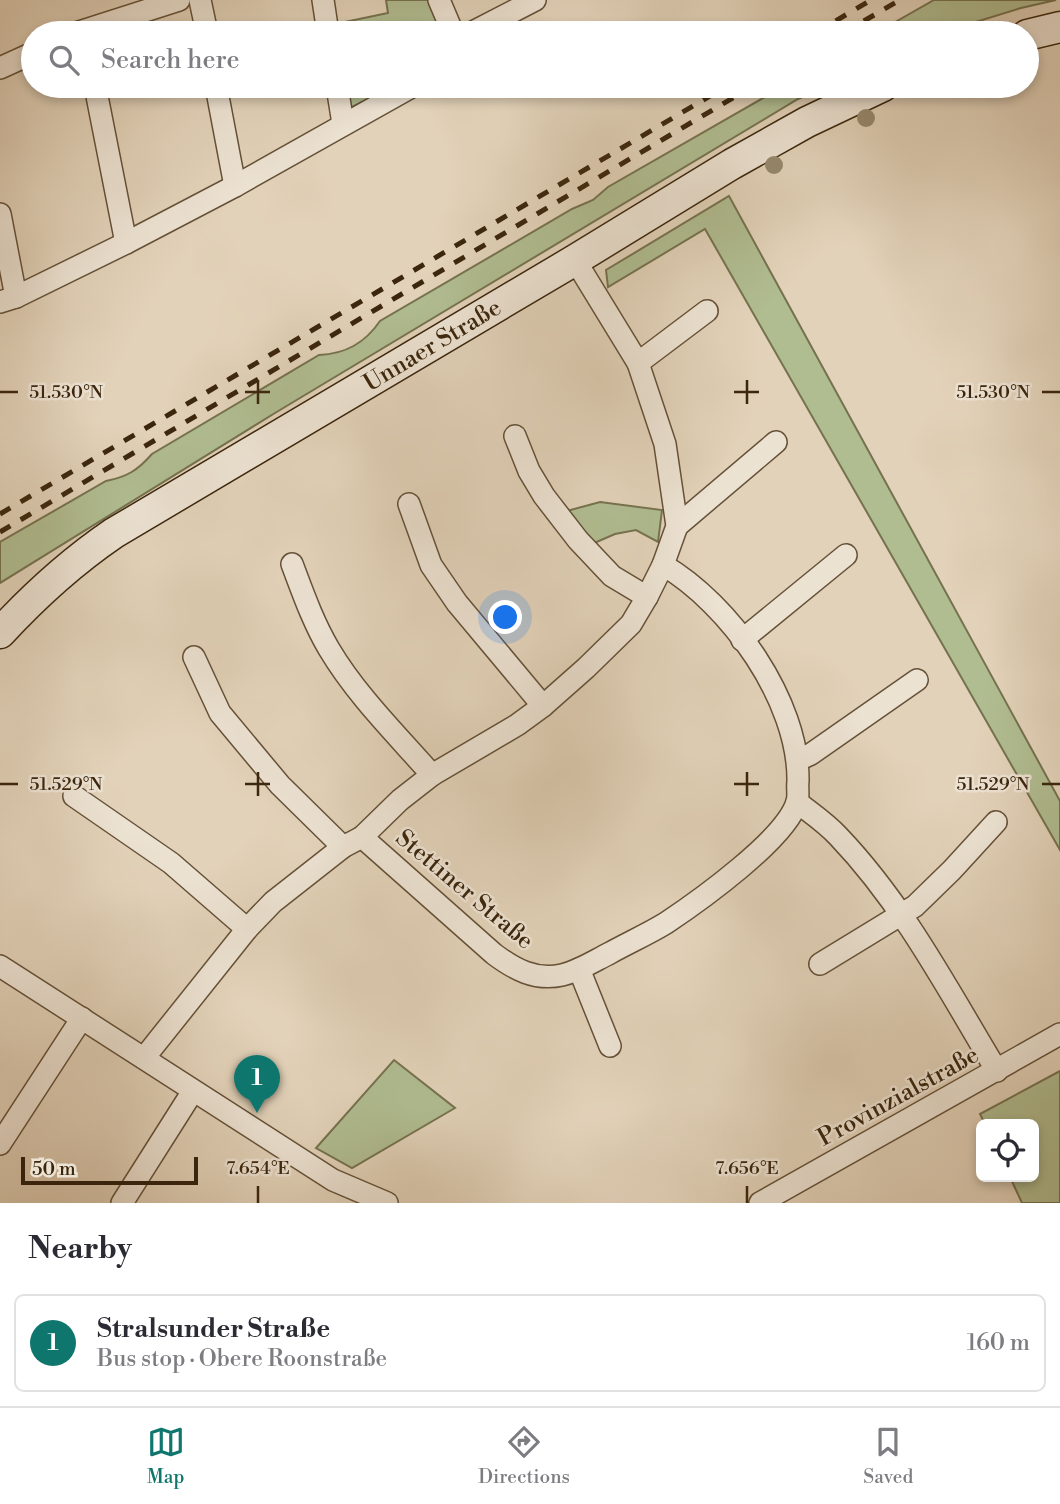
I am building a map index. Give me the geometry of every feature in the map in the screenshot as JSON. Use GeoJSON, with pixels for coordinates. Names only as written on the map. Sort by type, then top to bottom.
{"type":"FeatureCollection","features":[{"type":"Feature","properties":{"kind":"main road"},"geometry":{"type":"LineString","coordinates":[[1039,32],[1060,27]]}},
{"type":"Feature","properties":{"kind":"main road","name":"Unnaer Straße"},"geometry":{"type":"LineString","coordinates":[[0,633],[38,591],[84,553],[114,533],[732,164],[807,122],[858,98]]}},
{"type":"Feature","properties":{"kind":"street"},"geometry":{"type":"LineString","coordinates":[[115,21],[179,0]]}},
{"type":"Feature","properties":{"kind":"street"},"geometry":{"type":"LineString","coordinates":[[200,0],[204,21]]}},
{"type":"Feature","properties":{"kind":"street"},"geometry":{"type":"LineString","coordinates":[[323,0],[326,21]]}},
{"type":"Feature","properties":{"kind":"street"},"geometry":{"type":"LineString","coordinates":[[439,0],[448,21]]}},
{"type":"Feature","properties":{"kind":"street"},"geometry":{"type":"LineString","coordinates":[[494,21],[535,0]]}},
{"type":"Feature","properties":{"kind":"street"},"geometry":{"type":"LineString","coordinates":[[0,68],[21,58]]}},
{"type":"Feature","properties":{"kind":"street"},"geometry":{"type":"LineString","coordinates":[[97,98],[126,243]]}},
{"type":"Feature","properties":{"kind":"street"},"geometry":{"type":"LineString","coordinates":[[218,98],[235,186]]}},
{"type":"Feature","properties":{"kind":"street"},"geometry":{"type":"LineString","coordinates":[[339,98],[343,124]]}},
{"type":"Feature","properties":{"kind":"street"},"geometry":{"type":"LineString","coordinates":[[0,214],[8,299],[126,243],[235,186],[391,98]]}},
{"type":"Feature","properties":{"kind":"street"},"geometry":{"type":"LineString","coordinates":[[144,1058],[247,929],[273,902],[352,842],[432,775],[517,725],[543,706],[631,624],[647,597],[663,565],[677,526],[666,444],[638,363],[575,260]]}},
{"type":"Feature","properties":{"kind":"street"},"geometry":{"type":"LineString","coordinates":[[638,363],[706,311]]}},
{"type":"Feature","properties":{"kind":"street"},"geometry":{"type":"LineString","coordinates":[[514,436],[529,471],[544,496],[578,540],[612,576],[647,597]]}},
{"type":"Feature","properties":{"kind":"street"},"geometry":{"type":"LineString","coordinates":[[677,526],[776,443]]}},
{"type":"Feature","properties":{"kind":"street"},"geometry":{"type":"LineString","coordinates":[[410,504],[431,565],[457,603],[543,706]]}},
{"type":"Feature","properties":{"kind":"street"},"geometry":{"type":"LineString","coordinates":[[743,640],[846,555]]}},
{"type":"Feature","properties":{"kind":"street"},"geometry":{"type":"LineString","coordinates":[[292,564],[312,617],[330,650],[359,693],[432,775]]}},
{"type":"Feature","properties":{"kind":"street"},"geometry":{"type":"LineString","coordinates":[[663,565],[705,595],[743,640],[775,691],[789,726],[798,760],[797,802],[837,834],[884,888],[997,1071]]}},
{"type":"Feature","properties":{"kind":"street","name":"Stettiner Straße"},"geometry":{"type":"LineString","coordinates":[[194,657],[220,713],[280,785],[510,966],[529,975],[561,975],[579,969],[665,923],[735,872],[767,844],[797,802]]}},
{"type":"Feature","properties":{"kind":"street"},"geometry":{"type":"LineString","coordinates":[[798,760],[811,754],[917,680]]}},
{"type":"Feature","properties":{"kind":"street"},"geometry":{"type":"LineString","coordinates":[[74,796],[171,863],[247,929]]}},
{"type":"Feature","properties":{"kind":"street"},"geometry":{"type":"LineString","coordinates":[[820,964],[915,905],[996,822]]}},
{"type":"Feature","properties":{"kind":"street"},"geometry":{"type":"LineString","coordinates":[[0,966],[333,1180],[387,1203]]}},
{"type":"Feature","properties":{"kind":"street"},"geometry":{"type":"LineString","coordinates":[[579,969],[610,1046]]}},
{"type":"Feature","properties":{"kind":"street"},"geometry":{"type":"LineString","coordinates":[[0,1144],[82,1018]]}},
{"type":"Feature","properties":{"kind":"street","name":"Provinzialstraße"},"geometry":{"type":"LineString","coordinates":[[760,1203],[1060,1034]]}},
{"type":"Feature","properties":{"kind":"street"},"geometry":{"type":"LineString","coordinates":[[122,1203],[193,1091]]}},
{"type":"Feature","properties":{"kind":"green space"},"geometry":{"type":"Polygon","coordinates":[[[386,0],[428,0],[437,21],[349,21],[388,13],[386,0]]]}},
{"type":"Feature","properties":{"kind":"green space"},"geometry":{"type":"Polygon","coordinates":[[[934,0],[1056,0],[979,21],[897,21],[934,0]]]}},
{"type":"Feature","properties":{"kind":"green space"},"geometry":{"type":"Polygon","coordinates":[[[348,98],[370,98],[350,108],[348,98]]]}},
{"type":"Feature","properties":{"kind":"green space"},"geometry":{"type":"Polygon","coordinates":[[[763,98],[800,98],[275,413],[0,583],[0,542],[106,481],[132,472],[152,454],[319,355],[354,346],[380,321],[572,209],[593,200],[608,187],[763,98]]]}},
{"type":"Feature","properties":{"kind":"green space"},"geometry":{"type":"Polygon","coordinates":[[[729,196],[1060,801],[1060,850],[705,229],[608,287],[606,270],[729,196]]]}},
{"type":"Feature","properties":{"kind":"green space"},"geometry":{"type":"Polygon","coordinates":[[[600,502],[662,510],[658,542],[636,530],[615,534],[592,544],[563,512],[600,502]]]}},
{"type":"Feature","properties":{"kind":"green space"},"geometry":{"type":"Polygon","coordinates":[[[394,1060],[455,1108],[352,1168],[316,1148],[394,1060]]]}},
{"type":"Feature","properties":{"kind":"green space"},"geometry":{"type":"Polygon","coordinates":[[[1060,1071],[1060,1203],[1022,1203],[1012,1182],[1039,1182],[1039,1119],[982,1119],[980,1114],[1060,1071]]]}},
{"type":"Feature","properties":{"kind":"railway"},"geometry":{"type":"LineString","coordinates":[[835,21],[871,0]]}},
{"type":"Feature","properties":{"kind":"railway"},"geometry":{"type":"LineString","coordinates":[[864,21],[900,0]]}},
{"type":"Feature","properties":{"kind":"railway"},"geometry":{"type":"LineString","coordinates":[[0,514],[707,98]]}},
{"type":"Feature","properties":{"kind":"railway"},"geometry":{"type":"LineString","coordinates":[[0,532],[733,98]]}},
{"type":"Feature","properties":{"kind":"place","name":"Stralsunder Straße"},"geometry":{"type":"Point","coordinates":[257,1113]}}]}
